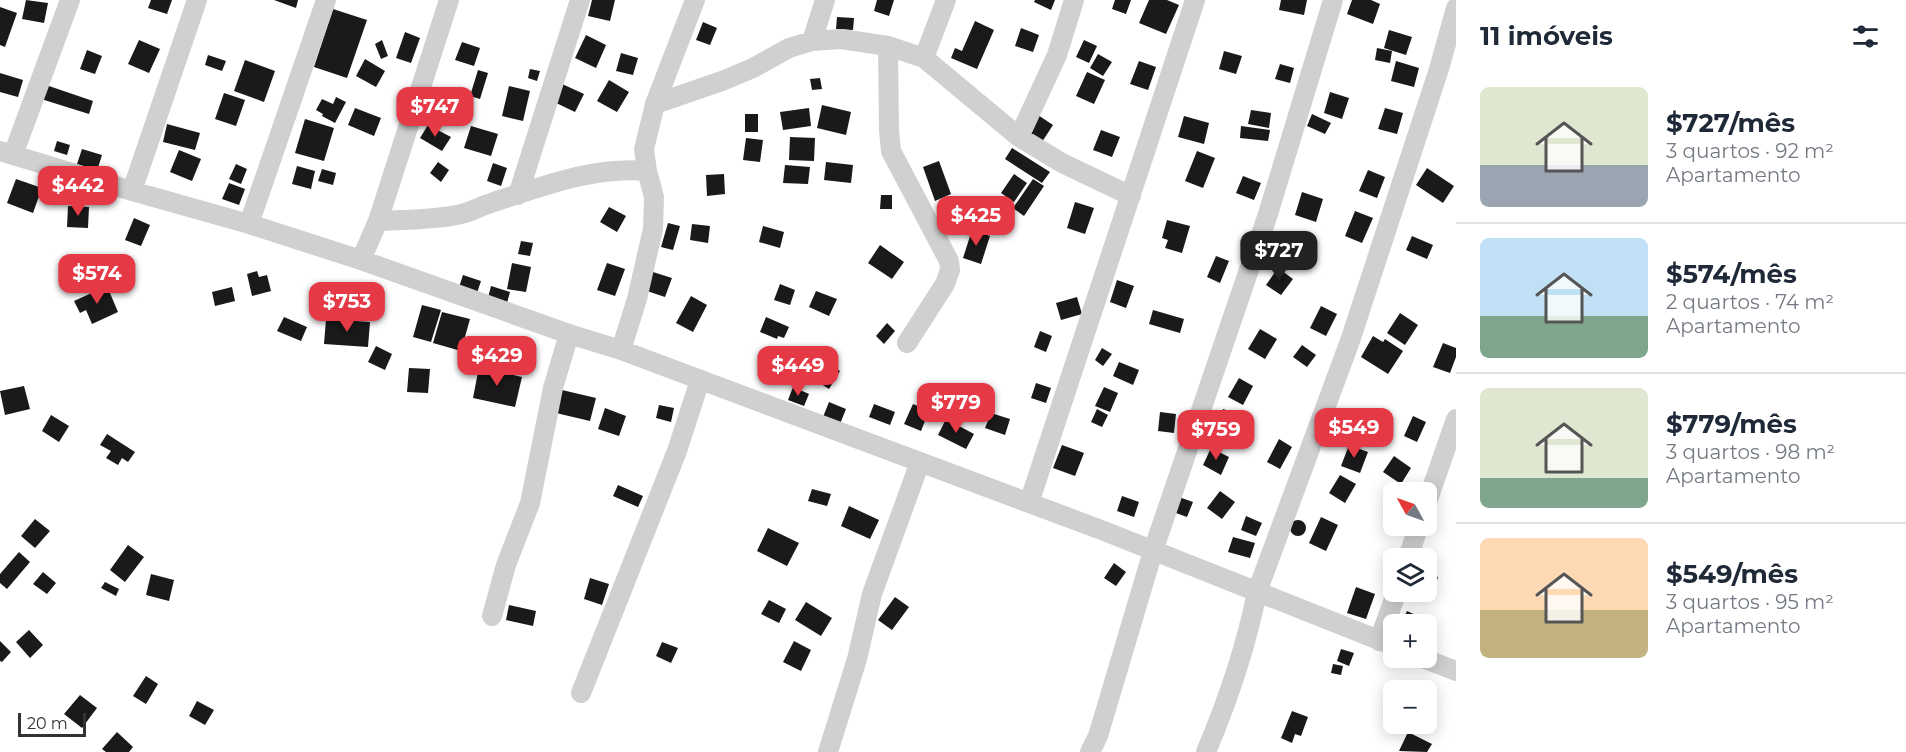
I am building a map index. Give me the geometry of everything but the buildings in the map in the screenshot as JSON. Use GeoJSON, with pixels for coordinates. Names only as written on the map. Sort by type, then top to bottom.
{"type":"FeatureCollection","features":[{"type":"Feature","properties":{"kind":"street"},"geometry":{"type":"LineString","coordinates":[[70,0],[7,153],[249,224],[361,260],[569,334],[621,350],[1029,503],[1383,643]]}},
{"type":"Feature","properties":{"kind":"street"},"geometry":{"type":"LineString","coordinates":[[132,191],[197,0]]}},
{"type":"Feature","properties":{"kind":"street"},"geometry":{"type":"LineString","coordinates":[[249,224],[326,0]]}},
{"type":"Feature","properties":{"kind":"street"},"geometry":{"type":"LineString","coordinates":[[361,260],[378,221],[449,0]]}},
{"type":"Feature","properties":{"kind":"street"},"geometry":{"type":"LineString","coordinates":[[518,195],[580,0]]}},
{"type":"Feature","properties":{"kind":"street"},"geometry":{"type":"LineString","coordinates":[[621,350],[637,299],[653,229],[654,197],[644,149],[655,104],[695,0]]}},
{"type":"Feature","properties":{"kind":"street"},"geometry":{"type":"LineString","coordinates":[[812,41],[825,0]]}},
{"type":"Feature","properties":{"kind":"street"},"geometry":{"type":"LineString","coordinates":[[924,58],[946,0]]}},
{"type":"Feature","properties":{"kind":"street"},"geometry":{"type":"LineString","coordinates":[[1019,137],[1058,55],[1074,0]]}},
{"type":"Feature","properties":{"kind":"street"},"geometry":{"type":"LineString","coordinates":[[1029,503],[1196,0]]}},
{"type":"Feature","properties":{"kind":"street"},"geometry":{"type":"LineString","coordinates":[[1090,752],[1098,736],[1153,551],[1268,214],[1334,0]]}},
{"type":"Feature","properties":{"kind":"street"},"geometry":{"type":"LineString","coordinates":[[1206,752],[1221,717],[1238,666],[1257,592],[1350,341],[1435,80],[1456,8]]}},
{"type":"Feature","properties":{"kind":"street"},"geometry":{"type":"LineString","coordinates":[[655,104],[722,81],[753,68],[789,48],[812,41],[841,39],[888,46],[924,58],[1019,137],[1062,163],[1131,196]]}},
{"type":"Feature","properties":{"kind":"street"},"geometry":{"type":"LineString","coordinates":[[888,46],[891,151],[949,261],[950,270],[945,284],[907,343]]}},
{"type":"Feature","properties":{"kind":"street"},"geometry":{"type":"LineString","coordinates":[[378,221],[460,214],[594,172],[625,169],[647,171]]}},
{"type":"Feature","properties":{"kind":"street"},"geometry":{"type":"LineString","coordinates":[[492,616],[506,565],[530,503],[553,388],[569,334]]}},
{"type":"Feature","properties":{"kind":"street"},"geometry":{"type":"LineString","coordinates":[[581,693],[677,451],[700,380]]}},
{"type":"Feature","properties":{"kind":"street"},"geometry":{"type":"LineString","coordinates":[[1434,482],[1456,419]]}},
{"type":"Feature","properties":{"kind":"street"},"geometry":{"type":"LineString","coordinates":[[828,752],[857,659],[872,594],[920,462]]}},
{"type":"Feature","properties":{"kind":"street"},"geometry":{"type":"LineString","coordinates":[[1437,664],[1456,671]]}}]}
